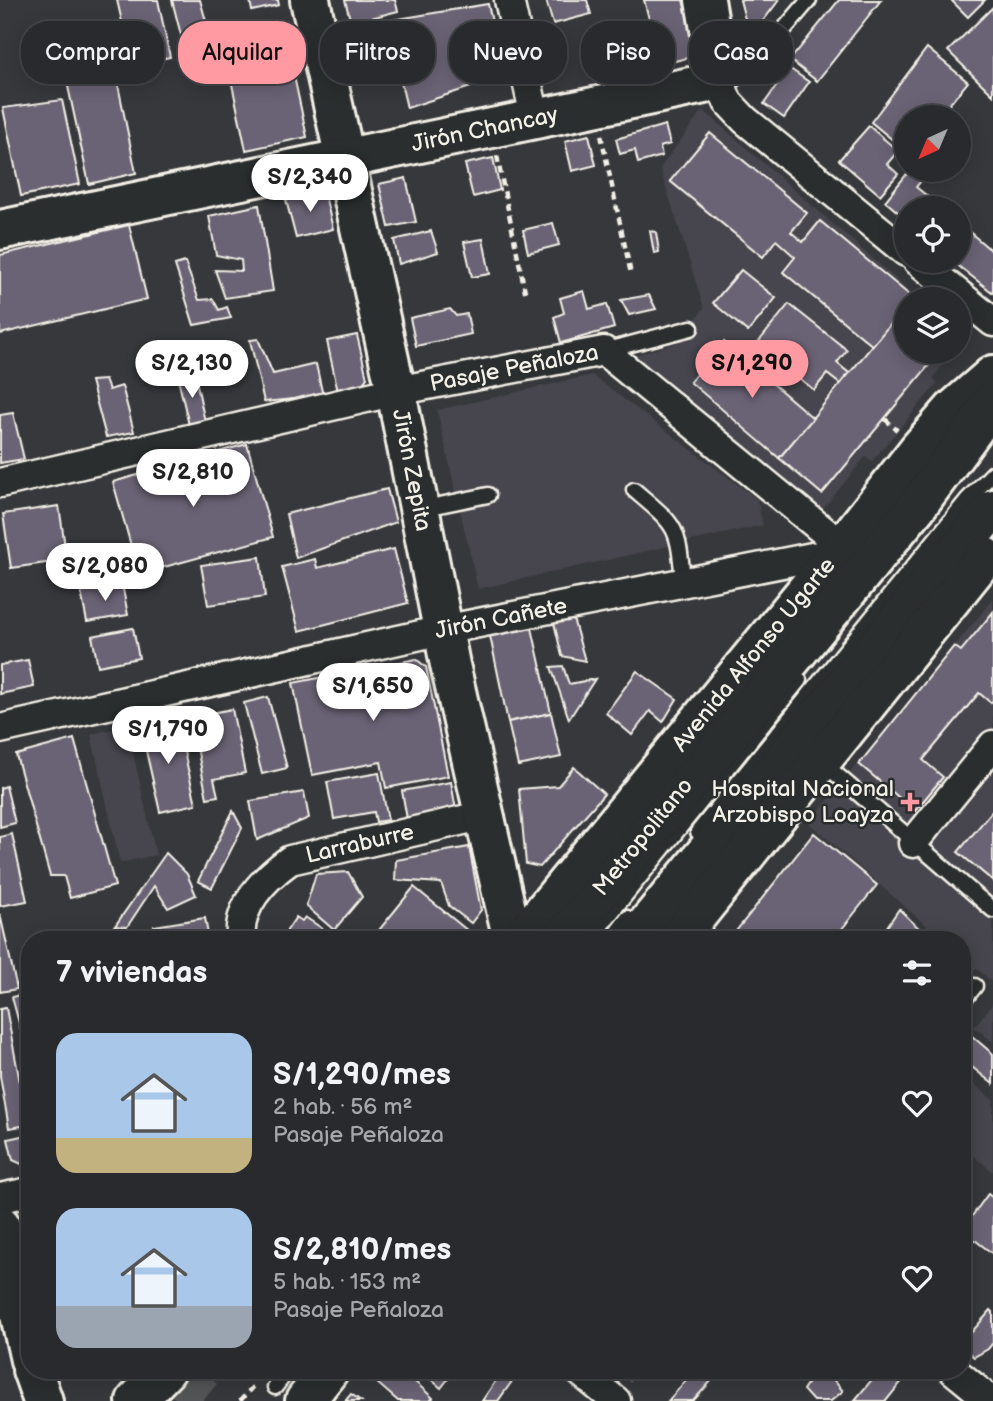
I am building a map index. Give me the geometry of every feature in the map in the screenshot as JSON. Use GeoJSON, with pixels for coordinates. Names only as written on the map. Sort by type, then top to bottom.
{"type":"FeatureCollection","features":[{"type":"Feature","properties":{"kind":"main road","name":"Jirón Zepita"},"geometry":{"type":"LineString","coordinates":[[310,0],[396,391],[443,630],[511,931]]}},
{"type":"Feature","properties":{"kind":"main road"},"geometry":{"type":"LineString","coordinates":[[705,0],[709,21]]}},
{"type":"Feature","properties":{"kind":"main road","name":"Jirón Chancay"},"geometry":{"type":"LineString","coordinates":[[0,230],[704,84]]}},
{"type":"Feature","properties":{"kind":"main road","name":"Avenida Alfonso Ugarte"},"geometry":{"type":"LineString","coordinates":[[527,931],[928,439],[954,409],[993,375]]}},
{"type":"Feature","properties":{"kind":"main road","name":"Avenida Alfonso Ugarte"},"geometry":{"type":"LineString","coordinates":[[568,931],[917,506],[976,426],[993,398]]}},
{"type":"Feature","properties":{"kind":"main road"},"geometry":{"type":"LineString","coordinates":[[635,924],[993,509]]}},
{"type":"Feature","properties":{"kind":"main road"},"geometry":{"type":"LineString","coordinates":[[684,931],[993,547]]}},
{"type":"Feature","properties":{"kind":"main road"},"geometry":{"type":"LineString","coordinates":[[0,1225],[21,1320]]}},
{"type":"Feature","properties":{"kind":"main road"},"geometry":{"type":"LineString","coordinates":[[35,1379],[43,1401]]}},
{"type":"Feature","properties":{"kind":"main road"},"geometry":{"type":"LineString","coordinates":[[136,1401],[157,1379]]}},
{"type":"Feature","properties":{"kind":"main road"},"geometry":{"type":"LineString","coordinates":[[289,1396],[303,1379]]}},
{"type":"Feature","properties":{"kind":"main road"},"geometry":{"type":"LineString","coordinates":[[289,1396],[315,1379]]}},
{"type":"Feature","properties":{"kind":"street"},"geometry":{"type":"LineString","coordinates":[[509,0],[535,117]]}},
{"type":"Feature","properties":{"kind":"street"},"geometry":{"type":"LineString","coordinates":[[720,84],[728,102],[745,120],[894,241]]}},
{"type":"Feature","properties":{"kind":"street"},"geometry":{"type":"LineString","coordinates":[[933,273],[993,322]]}},
{"type":"Feature","properties":{"kind":"street","name":"Pasaje Peñaloza"},"geometry":{"type":"LineString","coordinates":[[0,483],[396,391],[604,351],[840,549]]}},
{"type":"Feature","properties":{"kind":"street","name":"Jirón Cañete"},"geometry":{"type":"LineString","coordinates":[[0,729],[443,630],[840,549]]}},
{"type":"Feature","properties":{"kind":"street"},"geometry":{"type":"LineString","coordinates":[[914,843],[993,745]]}},
{"type":"Feature","properties":{"kind":"street","name":"Larraburre"},"geometry":{"type":"LineString","coordinates":[[242,931],[246,907],[266,878],[290,860],[485,815]]}},
{"type":"Feature","properties":{"kind":"street"},"geometry":{"type":"LineString","coordinates":[[0,1198],[21,1194]]}},
{"type":"Feature","properties":{"kind":"street"},"geometry":{"type":"LineString","coordinates":[[589,1379],[617,1401]]}},
{"type":"Feature","properties":{"kind":"street"},"geometry":{"type":"LineString","coordinates":[[965,1379],[987,1396]]}},
{"type":"Feature","properties":{"kind":"lane"},"geometry":{"type":"LineString","coordinates":[[790,21],[808,0]]}},
{"type":"Feature","properties":{"kind":"lane"},"geometry":{"type":"LineString","coordinates":[[604,351],[691,328]]}},
{"type":"Feature","properties":{"kind":"lane","name":"Metropolitano"},"geometry":{"type":"LineString","coordinates":[[687,846],[968,499],[993,473]]}},
{"type":"Feature","properties":{"kind":"lane"},"geometry":{"type":"LineString","coordinates":[[634,490],[674,527],[680,544],[683,581]]}},
{"type":"Feature","properties":{"kind":"lane"},"geometry":{"type":"LineString","coordinates":[[418,510],[488,495]]}},
{"type":"Feature","properties":{"kind":"lane","name":"Metropolitano"},"geometry":{"type":"LineString","coordinates":[[596,931],[809,668]]}},
{"type":"Feature","properties":{"kind":"lane"},"geometry":{"type":"LineString","coordinates":[[820,761],[993,910]]}},
{"type":"Feature","properties":{"kind":"lane"},"geometry":{"type":"LineString","coordinates":[[971,991],[975,986]]}},
{"type":"Feature","properties":{"kind":"path"},"geometry":{"type":"LineString","coordinates":[[594,106],[631,274]]}},
{"type":"Feature","properties":{"kind":"path"},"geometry":{"type":"LineString","coordinates":[[491,127],[526,296]]}},
{"type":"Feature","properties":{"kind":"shaded area"},"geometry":{"type":"Polygon","coordinates":[[[703,110],[905,287],[894,287],[894,364],[944,364],[933,378],[937,384],[872,461],[866,456],[819,514],[630,357],[679,342],[704,308],[660,168],[703,110]]]}},
{"type":"Feature","properties":{"kind":"shaded area"},"geometry":{"type":"Polygon","coordinates":[[[592,375],[757,499],[763,525],[478,589],[437,410],[592,375]]]}},
{"type":"Feature","properties":{"kind":"shaded area","name":"Hospital Nacional Arzobispo Loayza"},"geometry":{"type":"Polygon","coordinates":[[[993,599],[993,983],[971,964],[971,931],[933,931],[809,823],[993,599]]]}},
{"type":"Feature","properties":{"kind":"shaded area"},"geometry":{"type":"Polygon","coordinates":[[[127,726],[156,855],[120,863],[91,734],[127,726]]]}},
{"type":"Feature","properties":{"kind":"shaded area"},"geometry":{"type":"Polygon","coordinates":[[[993,1003],[993,1042],[974,1027],[993,1003]]]}},
{"type":"Feature","properties":{"kind":"shaded area"},"geometry":{"type":"Polygon","coordinates":[[[971,1082],[993,1100],[993,1172],[971,1154],[971,1082]]]}},
{"type":"Feature","properties":{"kind":"building"},"geometry":{"type":"Polygon","coordinates":[[[117,0],[158,0],[162,21],[122,21],[117,0]]]}},
{"type":"Feature","properties":{"kind":"building"},"geometry":{"type":"Polygon","coordinates":[[[172,0],[200,0],[206,21],[178,21],[178,23],[172,0]]]}},
{"type":"Feature","properties":{"kind":"building"},"geometry":{"type":"Polygon","coordinates":[[[250,0],[278,0],[279,5],[252,11],[250,0]]]}},
{"type":"Feature","properties":{"kind":"building"},"geometry":{"type":"Polygon","coordinates":[[[345,0],[395,0],[398,11],[350,21],[345,0]]]}},
{"type":"Feature","properties":{"kind":"building"},"geometry":{"type":"Polygon","coordinates":[[[546,0],[587,0],[591,14],[564,21],[552,21],[546,0]]]}},
{"type":"Feature","properties":{"kind":"building"},"geometry":{"type":"Polygon","coordinates":[[[644,0],[683,0],[689,22],[689,57],[675,61],[675,21],[642,21],[649,19],[644,0]]]}},
{"type":"Feature","properties":{"kind":"building"},"geometry":{"type":"Polygon","coordinates":[[[740,0],[779,0],[763,21],[746,21],[740,0]]]}},
{"type":"Feature","properties":{"kind":"building"},"geometry":{"type":"Polygon","coordinates":[[[839,0],[881,0],[817,81],[793,62],[793,56],[839,0]]]}},
{"type":"Feature","properties":{"kind":"building"},"geometry":{"type":"Polygon","coordinates":[[[951,0],[985,0],[968,17],[951,0]]]}},
{"type":"Feature","properties":{"kind":"building"},"geometry":{"type":"Polygon","coordinates":[[[488,4],[492,21],[449,21],[449,84],[480,84],[407,108],[401,84],[435,84],[435,21],[386,21],[488,4]]]}},
{"type":"Feature","properties":{"kind":"building"},"geometry":{"type":"Polygon","coordinates":[[[993,7],[993,95],[948,51],[993,7]]]}},
{"type":"Feature","properties":{"kind":"building"},"geometry":{"type":"Polygon","coordinates":[[[164,28],[170,57],[164,58],[164,28]]]}},
{"type":"Feature","properties":{"kind":"building"},"geometry":{"type":"Polygon","coordinates":[[[927,48],[968,82],[949,105],[894,105],[894,141],[871,122],[927,48]]]}},
{"type":"Feature","properties":{"kind":"building"},"geometry":{"type":"Polygon","coordinates":[[[793,71],[809,82],[784,118],[764,104],[778,84],[793,84],[793,71]]]}},
{"type":"Feature","properties":{"kind":"building"},"geometry":{"type":"Polygon","coordinates":[[[68,84],[118,84],[136,173],[89,184],[68,84]]]}},
{"type":"Feature","properties":{"kind":"building"},"geometry":{"type":"Polygon","coordinates":[[[232,84],[296,84],[307,137],[246,150],[232,84]]]}},
{"type":"Feature","properties":{"kind":"building"},"geometry":{"type":"Polygon","coordinates":[[[62,100],[80,184],[21,196],[3,108],[62,100]]]}},
{"type":"Feature","properties":{"kind":"building"},"geometry":{"type":"Polygon","coordinates":[[[665,125],[670,144],[660,147],[662,156],[638,163],[635,150],[620,154],[616,139],[665,125]]]}},
{"type":"Feature","properties":{"kind":"building"},"geometry":{"type":"Polygon","coordinates":[[[869,126],[894,148],[894,156],[887,164],[894,170],[894,179],[880,195],[839,160],[869,126]]]}},
{"type":"Feature","properties":{"kind":"building"},"geometry":{"type":"Polygon","coordinates":[[[710,133],[807,213],[791,232],[803,242],[820,221],[900,287],[894,287],[894,320],[873,346],[783,272],[795,257],[776,240],[763,257],[670,181],[710,133]]]}},
{"type":"Feature","properties":{"kind":"building"},"geometry":{"type":"Polygon","coordinates":[[[589,135],[596,165],[572,171],[565,141],[589,135]]]}},
{"type":"Feature","properties":{"kind":"building"},"geometry":{"type":"Polygon","coordinates":[[[493,158],[500,190],[473,197],[465,164],[493,158]]]}},
{"type":"Feature","properties":{"kind":"building"},"geometry":{"type":"Polygon","coordinates":[[[406,178],[416,222],[389,227],[379,184],[406,178]]]}},
{"type":"Feature","properties":{"kind":"building"},"geometry":{"type":"Polygon","coordinates":[[[900,182],[920,182],[916,187],[927,196],[894,196],[894,209],[885,201],[900,182]]]}},
{"type":"Feature","properties":{"kind":"building"},"geometry":{"type":"Polygon","coordinates":[[[324,191],[333,229],[296,238],[286,200],[324,191]]]}},
{"type":"Feature","properties":{"kind":"building"},"geometry":{"type":"Polygon","coordinates":[[[259,205],[273,291],[225,298],[215,270],[242,271],[241,260],[216,255],[209,216],[259,205]]]}},
{"type":"Feature","properties":{"kind":"building"},"geometry":{"type":"Polygon","coordinates":[[[553,223],[559,245],[528,253],[523,230],[553,223]]]}},
{"type":"Feature","properties":{"kind":"building"},"geometry":{"type":"Polygon","coordinates":[[[129,225],[147,299],[0,334],[0,255],[129,225]]]}},
{"type":"Feature","properties":{"kind":"building"},"geometry":{"type":"Polygon","coordinates":[[[431,231],[438,252],[399,264],[394,240],[431,231]]]}},
{"type":"Feature","properties":{"kind":"building"},"geometry":{"type":"Polygon","coordinates":[[[650,231],[656,232],[659,252],[654,253],[650,231]]]}},
{"type":"Feature","properties":{"kind":"building"},"geometry":{"type":"Polygon","coordinates":[[[971,233],[993,252],[993,293],[967,273],[971,273],[971,233]]]}},
{"type":"Feature","properties":{"kind":"building"},"geometry":{"type":"Polygon","coordinates":[[[483,239],[490,274],[472,277],[464,242],[483,239]]]}},
{"type":"Feature","properties":{"kind":"building"},"geometry":{"type":"Polygon","coordinates":[[[185,262],[199,300],[213,299],[219,310],[227,307],[231,318],[194,325],[175,265],[185,262]]]}},
{"type":"Feature","properties":{"kind":"building"},"geometry":{"type":"Polygon","coordinates":[[[741,270],[776,298],[748,332],[713,303],[741,270]]]}},
{"type":"Feature","properties":{"kind":"building"},"geometry":{"type":"Polygon","coordinates":[[[584,291],[589,309],[607,304],[614,328],[561,343],[554,317],[564,313],[560,298],[584,291]]]}},
{"type":"Feature","properties":{"kind":"building"},"geometry":{"type":"Polygon","coordinates":[[[649,295],[656,309],[629,315],[621,300],[649,295]]]}},
{"type":"Feature","properties":{"kind":"building"},"geometry":{"type":"Polygon","coordinates":[[[789,304],[847,350],[837,363],[849,373],[840,384],[827,374],[814,390],[757,344],[789,304]]]}},
{"type":"Feature","properties":{"kind":"building"},"geometry":{"type":"Polygon","coordinates":[[[450,309],[456,316],[467,314],[471,334],[416,346],[410,318],[450,309]]]}},
{"type":"Feature","properties":{"kind":"building"},"geometry":{"type":"Polygon","coordinates":[[[894,319],[894,364],[930,364],[822,494],[779,458],[894,319]]]}},
{"type":"Feature","properties":{"kind":"building"},"geometry":{"type":"Polygon","coordinates":[[[357,335],[367,378],[360,387],[338,392],[327,341],[357,335]]]}},
{"type":"Feature","properties":{"kind":"building"},"geometry":{"type":"Polygon","coordinates":[[[258,339],[273,374],[316,364],[323,396],[264,402],[250,340],[258,339]]]}},
{"type":"Feature","properties":{"kind":"building"},"geometry":{"type":"Polygon","coordinates":[[[724,342],[813,418],[779,458],[690,382],[724,342]]]}},
{"type":"Feature","properties":{"kind":"building"},"geometry":{"type":"Polygon","coordinates":[[[195,375],[205,422],[189,425],[178,379],[195,375]]]}},
{"type":"Feature","properties":{"kind":"building"},"geometry":{"type":"Polygon","coordinates":[[[105,380],[109,390],[122,386],[134,432],[106,437],[91,381],[105,380]]]}},
{"type":"Feature","properties":{"kind":"building"},"geometry":{"type":"Polygon","coordinates":[[[13,413],[24,459],[0,463],[0,415],[13,413]]]}},
{"type":"Feature","properties":{"kind":"building"},"geometry":{"type":"Polygon","coordinates":[[[247,444],[273,537],[139,574],[113,482],[247,444]]]}},
{"type":"Feature","properties":{"kind":"building"},"geometry":{"type":"Polygon","coordinates":[[[387,489],[396,522],[296,558],[286,514],[387,489]]]}},
{"type":"Feature","properties":{"kind":"building"},"geometry":{"type":"Polygon","coordinates":[[[59,506],[67,560],[11,568],[3,514],[59,506]]]}},
{"type":"Feature","properties":{"kind":"building"},"geometry":{"type":"Polygon","coordinates":[[[394,549],[408,603],[299,631],[282,567],[315,559],[317,568],[394,549]]]}},
{"type":"Feature","properties":{"kind":"building"},"geometry":{"type":"Polygon","coordinates":[[[260,557],[265,597],[208,605],[201,565],[260,557]]]}},
{"type":"Feature","properties":{"kind":"building"},"geometry":{"type":"Polygon","coordinates":[[[122,584],[128,615],[87,622],[81,592],[122,584]]]}},
{"type":"Feature","properties":{"kind":"building"},"geometry":{"type":"Polygon","coordinates":[[[993,612],[993,700],[991,703],[979,693],[923,760],[943,777],[915,811],[859,764],[954,646],[961,651],[993,612]]]}},
{"type":"Feature","properties":{"kind":"building"},"geometry":{"type":"Polygon","coordinates":[[[572,615],[585,661],[562,656],[553,619],[572,615]]]}},
{"type":"Feature","properties":{"kind":"building"},"geometry":{"type":"Polygon","coordinates":[[[133,628],[139,658],[98,666],[92,636],[133,628]]]}},
{"type":"Feature","properties":{"kind":"building"},"geometry":{"type":"Polygon","coordinates":[[[532,628],[551,713],[508,722],[490,636],[532,628]]]}},
{"type":"Feature","properties":{"kind":"building"},"geometry":{"type":"Polygon","coordinates":[[[416,659],[426,667],[448,776],[386,788],[381,762],[312,775],[293,683],[416,659]]]}},
{"type":"Feature","properties":{"kind":"building"},"geometry":{"type":"Polygon","coordinates":[[[28,660],[34,687],[0,694],[0,665],[28,660]]]}},
{"type":"Feature","properties":{"kind":"building"},"geometry":{"type":"Polygon","coordinates":[[[563,666],[569,684],[595,679],[569,719],[551,667],[563,666]]]}},
{"type":"Feature","properties":{"kind":"building"},"geometry":{"type":"Polygon","coordinates":[[[637,671],[677,699],[663,722],[650,711],[632,735],[606,713],[637,671]]]}},
{"type":"Feature","properties":{"kind":"building"},"geometry":{"type":"Polygon","coordinates":[[[268,697],[287,768],[262,774],[244,703],[268,697]]]}},
{"type":"Feature","properties":{"kind":"building"},"geometry":{"type":"Polygon","coordinates":[[[232,709],[245,773],[214,779],[218,796],[207,798],[191,717],[232,709]]]}},
{"type":"Feature","properties":{"kind":"building"},"geometry":{"type":"Polygon","coordinates":[[[551,713],[561,757],[518,766],[508,722],[551,713]]]}},
{"type":"Feature","properties":{"kind":"building"},"geometry":{"type":"Polygon","coordinates":[[[177,721],[196,804],[160,812],[141,729],[177,721]]]}},
{"type":"Feature","properties":{"kind":"building"},"geometry":{"type":"Polygon","coordinates":[[[74,739],[115,886],[70,898],[64,876],[50,876],[16,755],[74,739]]]}},
{"type":"Feature","properties":{"kind":"building"},"geometry":{"type":"Polygon","coordinates":[[[574,767],[604,794],[540,867],[526,864],[519,789],[558,786],[574,767]]]}},
{"type":"Feature","properties":{"kind":"building"},"geometry":{"type":"Polygon","coordinates":[[[379,773],[388,820],[376,822],[374,812],[334,819],[327,782],[379,773]]]}},
{"type":"Feature","properties":{"kind":"building"},"geometry":{"type":"Polygon","coordinates":[[[451,782],[456,810],[407,819],[402,791],[451,782]]]}},
{"type":"Feature","properties":{"kind":"building"},"geometry":{"type":"Polygon","coordinates":[[[6,786],[15,823],[0,827],[0,788],[6,786]]]}},
{"type":"Feature","properties":{"kind":"building"},"geometry":{"type":"Polygon","coordinates":[[[304,792],[309,818],[257,840],[250,801],[304,792]]]}},
{"type":"Feature","properties":{"kind":"building"},"geometry":{"type":"Polygon","coordinates":[[[993,810],[993,881],[958,852],[993,810]]]}},
{"type":"Feature","properties":{"kind":"building"},"geometry":{"type":"Polygon","coordinates":[[[233,811],[242,828],[212,888],[198,881],[233,811]]]}},
{"type":"Feature","properties":{"kind":"building"},"geometry":{"type":"Polygon","coordinates":[[[814,833],[877,885],[840,931],[736,931],[814,833]]]}},
{"type":"Feature","properties":{"kind":"building"},"geometry":{"type":"Polygon","coordinates":[[[12,834],[27,901],[0,906],[0,837],[12,834]]]}},
{"type":"Feature","properties":{"kind":"building"},"geometry":{"type":"Polygon","coordinates":[[[469,847],[481,910],[471,923],[449,906],[441,883],[395,880],[396,860],[469,847]]]}},
{"type":"Feature","properties":{"kind":"building"},"geometry":{"type":"Polygon","coordinates":[[[166,853],[187,874],[196,895],[168,908],[154,886],[127,927],[115,926],[166,853]]]}},
{"type":"Feature","properties":{"kind":"building"},"geometry":{"type":"Polygon","coordinates":[[[348,872],[362,897],[334,930],[306,906],[316,874],[348,872]]]}},
{"type":"Feature","properties":{"kind":"building"},"geometry":{"type":"Polygon","coordinates":[[[414,887],[468,931],[378,931],[414,887]]]}},
{"type":"Feature","properties":{"kind":"building"},"geometry":{"type":"Polygon","coordinates":[[[899,909],[922,931],[884,931],[899,909]]]}},
{"type":"Feature","properties":{"kind":"building"},"geometry":{"type":"Polygon","coordinates":[[[0,914],[17,989],[0,992],[0,914]]]}},
{"type":"Feature","properties":{"kind":"building"},"geometry":{"type":"Polygon","coordinates":[[[296,917],[302,921],[305,917],[323,929],[322,931],[287,931],[296,917]]]}},
{"type":"Feature","properties":{"kind":"building"},"geometry":{"type":"Polygon","coordinates":[[[205,918],[207,931],[155,931],[154,926],[205,918]]]}},
{"type":"Feature","properties":{"kind":"building"},"geometry":{"type":"Polygon","coordinates":[[[21,995],[21,1030],[12,997],[21,995]]]}},
{"type":"Feature","properties":{"kind":"building"},"geometry":{"type":"Polygon","coordinates":[[[6,1008],[21,1088],[21,1126],[9,1128],[0,1076],[0,1009],[6,1008]]]}},
{"type":"Feature","properties":{"kind":"building"},"geometry":{"type":"Polygon","coordinates":[[[971,1035],[993,1054],[993,1084],[971,1066],[971,1035]]]}},
{"type":"Feature","properties":{"kind":"building"},"geometry":{"type":"Polygon","coordinates":[[[21,1136],[21,1164],[13,1160],[8,1139],[21,1136]]]}},
{"type":"Feature","properties":{"kind":"building"},"geometry":{"type":"Polygon","coordinates":[[[988,1194],[993,1198],[993,1254],[971,1237],[971,1218],[988,1194]]]}},
{"type":"Feature","properties":{"kind":"building"},"geometry":{"type":"Polygon","coordinates":[[[991,1310],[993,1343],[974,1357],[971,1354],[971,1333],[991,1310]]]}},
{"type":"Feature","properties":{"kind":"building"},"geometry":{"type":"Polygon","coordinates":[[[372,1379],[412,1379],[433,1398],[430,1401],[398,1401],[372,1379]]]}},
{"type":"Feature","properties":{"kind":"building"},"geometry":{"type":"Polygon","coordinates":[[[430,1379],[448,1379],[441,1388],[430,1379]]]}},
{"type":"Feature","properties":{"kind":"building"},"geometry":{"type":"Polygon","coordinates":[[[497,1379],[514,1379],[498,1401],[482,1401],[497,1379]]]}},
{"type":"Feature","properties":{"kind":"building"},"geometry":{"type":"Polygon","coordinates":[[[687,1379],[713,1379],[693,1401],[668,1401],[687,1379]]]}},
{"type":"Feature","properties":{"kind":"building"},"geometry":{"type":"Polygon","coordinates":[[[810,1379],[833,1379],[843,1391],[831,1401],[813,1401],[803,1390],[810,1379]]]}},
{"type":"Feature","properties":{"kind":"building"},"geometry":{"type":"Polygon","coordinates":[[[872,1379],[904,1379],[886,1401],[854,1401],[872,1379]]]}},
{"type":"Feature","properties":{"kind":"building"},"geometry":{"type":"Polygon","coordinates":[[[351,1394],[361,1401],[345,1401],[351,1394]]]}},
{"type":"Feature","properties":{"kind":"tunnel"},"geometry":{"type":"LineString","coordinates":[[178,1401],[196,1379]]}},
{"type":"Feature","properties":{"kind":"place","name":"Hospital Nacional Arzobispo Loayza"},"geometry":{"type":"Point","coordinates":[910,802]}}]}
